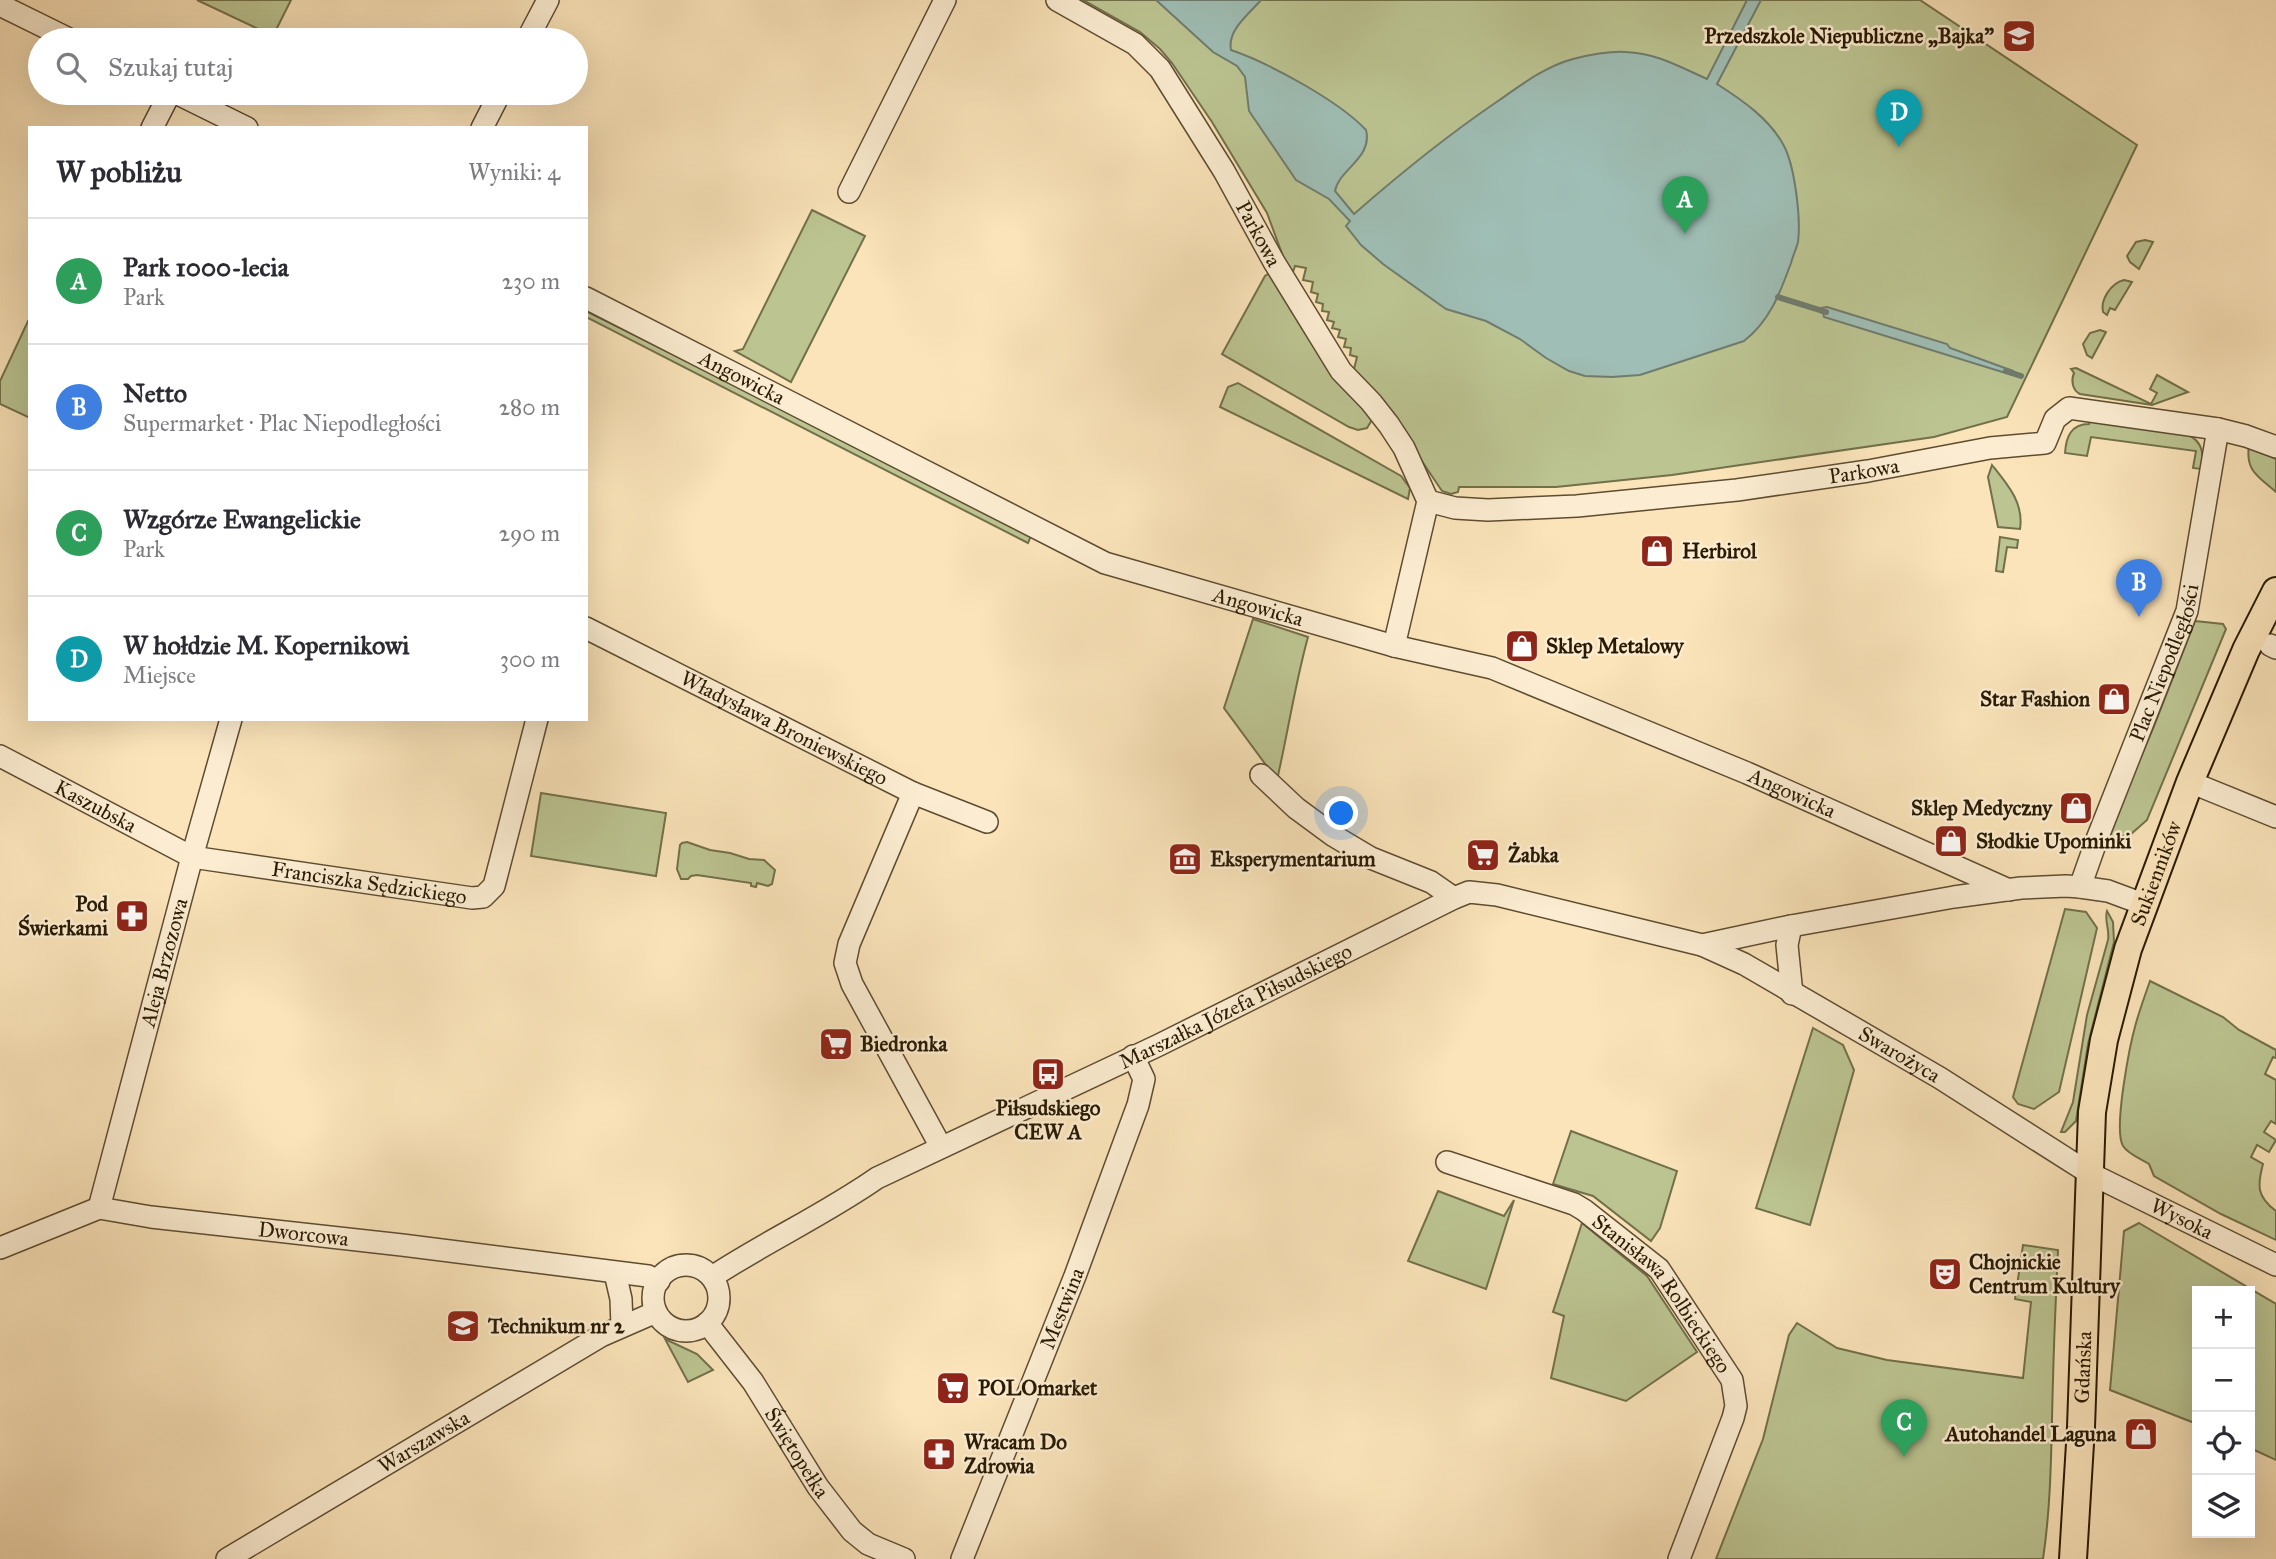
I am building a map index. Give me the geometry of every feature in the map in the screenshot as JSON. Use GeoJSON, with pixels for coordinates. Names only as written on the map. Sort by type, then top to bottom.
{"type":"FeatureCollection","features":[{"type":"Feature","properties":{"kind":"main road","name":"Sukienników"},"geometry":{"type":"LineString","coordinates":[[2089,1173],[2092,1112],[2104,1040],[2116,990],[2143,904],[2190,782],[2246,650],[2276,591]]}},
{"type":"Feature","properties":{"kind":"main road","name":"Gdańska"},"geometry":{"type":"LineString","coordinates":[[2073,1559],[2081,1427],[2089,1173]]}},
{"type":"Feature","properties":{"kind":"street"},"geometry":{"type":"LineString","coordinates":[[533,28],[548,0]]}},
{"type":"Feature","properties":{"kind":"street"},"geometry":{"type":"LineString","coordinates":[[849,192],[945,0]]}},
{"type":"Feature","properties":{"kind":"street","name":"Parkowa"},"geometry":{"type":"LineString","coordinates":[[1057,0],[1135,44],[1160,69],[1224,171],[1274,262],[1341,371],[1371,402],[1397,436],[1428,501],[1455,508],[1488,510],[1577,506],[1750,488],[1868,471],[1990,448],[2045,443],[2055,419],[2069,408],[2218,429],[2276,447]]}},
{"type":"Feature","properties":{"kind":"street"},"geometry":{"type":"LineString","coordinates":[[0,5],[47,28]]}},
{"type":"Feature","properties":{"kind":"street"},"geometry":{"type":"LineString","coordinates":[[153,126],[164,105]]}},
{"type":"Feature","properties":{"kind":"street"},"geometry":{"type":"LineString","coordinates":[[200,105],[243,126]]}},
{"type":"Feature","properties":{"kind":"street"},"geometry":{"type":"LineString","coordinates":[[483,126],[494,105]]}},
{"type":"Feature","properties":{"kind":"street","name":"Angowicka"},"geometry":{"type":"LineString","coordinates":[[588,299],[1105,563],[1394,646],[1492,668],[1747,773],[2010,890]]}},
{"type":"Feature","properties":{"kind":"street","name":"Plac Niepodległości"},"geometry":{"type":"LineString","coordinates":[[2080,887],[2187,611],[2218,429]]}},
{"type":"Feature","properties":{"kind":"street"},"geometry":{"type":"LineString","coordinates":[[1394,646],[1428,501]]}},
{"type":"Feature","properties":{"kind":"street","name":"Władysława Broniewskiego"},"geometry":{"type":"LineString","coordinates":[[588,629],[914,793],[987,822]]}},
{"type":"Feature","properties":{"kind":"street","name":"Aleja Brzozowa"},"geometry":{"type":"LineString","coordinates":[[99,1208],[230,721]]}},
{"type":"Feature","properties":{"kind":"street","name":"Franciszka Sędzickiego"},"geometry":{"type":"LineString","coordinates":[[192,857],[472,898],[483,897],[489,893],[497,879],[536,721]]}},
{"type":"Feature","properties":{"kind":"street","name":"Kaszubska"},"geometry":{"type":"LineString","coordinates":[[0,756],[192,857]]}},
{"type":"Feature","properties":{"kind":"street"},"geometry":{"type":"LineString","coordinates":[[1261,775],[1296,808],[1334,836],[1371,858],[1431,882],[1454,898]]}},
{"type":"Feature","properties":{"kind":"street"},"geometry":{"type":"LineString","coordinates":[[2190,782],[2276,817]]}},
{"type":"Feature","properties":{"kind":"street"},"geometry":{"type":"LineString","coordinates":[[914,793],[849,944],[845,963],[852,984],[940,1147]]}},
{"type":"Feature","properties":{"kind":"street"},"geometry":{"type":"LineString","coordinates":[[1951,864],[1956,880],[1954,897]]}},
{"type":"Feature","properties":{"kind":"street","name":"Marszałka Józefa Piłsudskiego"},"geometry":{"type":"LineString","coordinates":[[712,1277],[877,1178],[1469,892],[1497,895],[1702,945],[1954,897],[2044,886],[2108,891],[2143,904]]}},
{"type":"Feature","properties":{"kind":"street"},"geometry":{"type":"LineString","coordinates":[[1791,926],[1787,945],[1792,994]]}},
{"type":"Feature","properties":{"kind":"street","name":"Swarożyca"},"geometry":{"type":"LineString","coordinates":[[1702,945],[1744,964],[1940,1078],[2089,1173]]}},
{"type":"Feature","properties":{"kind":"street","name":"Mestwina"},"geometry":{"type":"LineString","coordinates":[[962,1559],[1028,1398],[1141,1092],[1144,1079],[1133,1056]]}},
{"type":"Feature","properties":{"kind":"street","name":"Stanisława Rolbieckiego"},"geometry":{"type":"LineString","coordinates":[[1447,1163],[1584,1210],[1659,1269],[1732,1380],[1736,1406],[1679,1559]]}},
{"type":"Feature","properties":{"kind":"street","name":"Wysoka"},"geometry":{"type":"LineString","coordinates":[[2089,1173],[2276,1265]]}},
{"type":"Feature","properties":{"kind":"street"},"geometry":{"type":"LineString","coordinates":[[0,1248],[99,1208]]}},
{"type":"Feature","properties":{"kind":"street","name":"Dworcowa"},"geometry":{"type":"LineString","coordinates":[[99,1208],[150,1217],[648,1276],[659,1281]]}},
{"type":"Feature","properties":{"kind":"street"},"geometry":{"type":"LineString","coordinates":[[687,1265],[698,1267],[712,1277],[718,1289],[719,1300],[717,1310],[708,1323],[693,1331],[678,1330],[667,1325],[656,1312],[654,1294],[659,1281],[668,1271],[687,1265]]}},
{"type":"Feature","properties":{"kind":"street"},"geometry":{"type":"LineString","coordinates":[[615,1273],[621,1298],[622,1326]]}},
{"type":"Feature","properties":{"kind":"street","name":"Warszawska"},"geometry":{"type":"LineString","coordinates":[[226,1559],[601,1336],[656,1312]]}},
{"type":"Feature","properties":{"kind":"street","name":"Świętopełka"},"geometry":{"type":"LineString","coordinates":[[708,1323],[753,1382],[818,1487],[852,1531],[868,1544],[904,1559]]}},
{"type":"Feature","properties":{"kind":"green space"},"geometry":{"type":"Polygon","coordinates":[[[197,0],[291,0],[277,28],[256,28],[197,0]]]}},
{"type":"Feature","properties":{"kind":"green space"},"geometry":{"type":"Polygon","coordinates":[[[1083,0],[1920,0],[2137,145],[2007,417],[1934,437],[1672,475],[1556,487],[1459,487],[1458,492],[1451,494],[1442,491],[1409,442],[1352,377],[1357,357],[1350,355],[1351,348],[1344,347],[1346,339],[1338,337],[1340,330],[1332,328],[1334,322],[1327,320],[1329,312],[1322,311],[1323,304],[1316,302],[1318,294],[1311,292],[1313,282],[1303,280],[1306,268],[1295,266],[1291,278],[1267,213],[1212,122],[1172,63],[1140,32],[1083,0]]]}},
{"type":"Feature","properties":{"kind":"green space"},"geometry":{"type":"Polygon","coordinates":[[[812,210],[865,236],[791,382],[735,351],[743,349],[812,210]]]}},
{"type":"Feature","properties":{"kind":"green space"},"geometry":{"type":"Polygon","coordinates":[[[2136,242],[2153,242],[2139,269],[2127,256],[2136,242]]]}},
{"type":"Feature","properties":{"kind":"green space"},"geometry":{"type":"Polygon","coordinates":[[[1274,270],[1373,418],[1367,428],[1358,430],[1349,427],[1222,354],[1265,276],[1274,270]]]}},
{"type":"Feature","properties":{"kind":"green space"},"geometry":{"type":"Polygon","coordinates":[[[2124,280],[2132,282],[2115,310],[2110,308],[2107,315],[2103,312],[2105,297],[2111,288],[2124,280]]]}},
{"type":"Feature","properties":{"kind":"green space"},"geometry":{"type":"Polygon","coordinates":[[[588,312],[1032,533],[1028,543],[588,318],[588,312]]]}},
{"type":"Feature","properties":{"kind":"green space"},"geometry":{"type":"Polygon","coordinates":[[[28,321],[28,417],[0,404],[0,381],[28,321]]]}},
{"type":"Feature","properties":{"kind":"green space"},"geometry":{"type":"Polygon","coordinates":[[[2100,330],[2106,332],[2092,358],[2087,355],[2083,344],[2090,333],[2100,330]]]}},
{"type":"Feature","properties":{"kind":"green space"},"geometry":{"type":"Polygon","coordinates":[[[2076,368],[2151,404],[2157,393],[2150,389],[2157,375],[2188,392],[2152,405],[2080,394],[2073,385],[2074,373],[2071,369],[2076,368]]]}},
{"type":"Feature","properties":{"kind":"green space"},"geometry":{"type":"Polygon","coordinates":[[[1238,383],[1401,476],[1410,488],[1408,499],[1220,407],[1228,387],[1238,383]]]}},
{"type":"Feature","properties":{"kind":"green space"},"geometry":{"type":"Polygon","coordinates":[[[2090,420],[2187,434],[2201,448],[2201,469],[2193,468],[2196,451],[2091,437],[2087,456],[2065,453],[2071,432],[2078,426],[2089,424],[2090,420]]]}},
{"type":"Feature","properties":{"kind":"green space"},"geometry":{"type":"Polygon","coordinates":[[[2249,446],[2276,459],[2276,492],[2251,468],[2249,446]]]}},
{"type":"Feature","properties":{"kind":"green space"},"geometry":{"type":"Polygon","coordinates":[[[1992,465],[2009,487],[2017,503],[2020,529],[1998,527],[1988,477],[1992,465]]]}},
{"type":"Feature","properties":{"kind":"green space"},"geometry":{"type":"Polygon","coordinates":[[[2000,537],[2018,540],[2017,548],[2007,547],[2003,572],[1996,571],[2000,537]]]}},
{"type":"Feature","properties":{"kind":"green space"},"geometry":{"type":"Polygon","coordinates":[[[1253,619],[1308,637],[1277,780],[1224,708],[1253,619]]]}},
{"type":"Feature","properties":{"kind":"green space"},"geometry":{"type":"Polygon","coordinates":[[[2195,621],[2223,624],[2226,629],[2147,820],[2131,834],[2106,840],[2154,726],[2195,621]]]}},
{"type":"Feature","properties":{"kind":"green space"},"geometry":{"type":"Polygon","coordinates":[[[541,793],[666,813],[656,876],[531,856],[541,793]]]}},
{"type":"Feature","properties":{"kind":"green space"},"geometry":{"type":"Polygon","coordinates":[[[687,842],[710,850],[764,860],[775,870],[772,884],[768,886],[757,883],[756,887],[751,886],[751,883],[697,875],[681,879],[677,869],[680,845],[687,842]]]}},
{"type":"Feature","properties":{"kind":"green space"},"geometry":{"type":"Polygon","coordinates":[[[2065,909],[2086,912],[2097,928],[2059,1092],[2034,1109],[2018,1104],[2013,1097],[2065,909]]]}},
{"type":"Feature","properties":{"kind":"green space"},"geometry":{"type":"Polygon","coordinates":[[[2107,911],[2113,922],[2114,942],[2088,1044],[2076,1121],[2065,1132],[2061,1132],[2073,1102],[2087,1015],[2108,940],[2107,911]]]}},
{"type":"Feature","properties":{"kind":"green space"},"geometry":{"type":"Polygon","coordinates":[[[2150,981],[2223,1017],[2239,1030],[2276,1050],[2276,1058],[2273,1057],[2265,1074],[2276,1080],[2276,1124],[2271,1121],[2264,1132],[2276,1140],[2269,1152],[2257,1145],[2251,1157],[2263,1164],[2260,1190],[2265,1201],[2276,1211],[2276,1240],[2221,1214],[2154,1176],[2149,1164],[2123,1146],[2120,1123],[2127,1067],[2136,1023],[2150,981]]]}},
{"type":"Feature","properties":{"kind":"green space"},"geometry":{"type":"Polygon","coordinates":[[[1813,1028],[1843,1045],[1854,1070],[1810,1225],[1756,1208],[1813,1028]]]}},
{"type":"Feature","properties":{"kind":"green space"},"geometry":{"type":"Polygon","coordinates":[[[1571,1131],[1677,1171],[1660,1228],[1651,1241],[1593,1196],[1553,1184],[1571,1131]]]}},
{"type":"Feature","properties":{"kind":"green space"},"geometry":{"type":"Polygon","coordinates":[[[1438,1191],[1504,1216],[1514,1200],[1486,1289],[1408,1261],[1438,1191]]]}},
{"type":"Feature","properties":{"kind":"green space"},"geometry":{"type":"Polygon","coordinates":[[[1582,1223],[1647,1276],[1697,1352],[1626,1401],[1551,1378],[1564,1316],[1553,1312],[1582,1223]]]}},
{"type":"Feature","properties":{"kind":"green space"},"geometry":{"type":"Polygon","coordinates":[[[2139,1223],[2246,1286],[2192,1286],[2192,1422],[2110,1390],[2124,1231],[2139,1223]]]}},
{"type":"Feature","properties":{"kind":"green space"},"geometry":{"type":"Polygon","coordinates":[[[2023,1245],[2058,1250],[2050,1492],[2043,1559],[1716,1559],[1763,1439],[1789,1335],[1797,1323],[1837,1348],[1887,1360],[2023,1378],[2031,1302],[2015,1299],[2023,1245]]]}},
{"type":"Feature","properties":{"kind":"green space"},"geometry":{"type":"Polygon","coordinates":[[[2255,1292],[2276,1304],[2276,1460],[2255,1450],[2255,1292]]]}},
{"type":"Feature","properties":{"kind":"green space"},"geometry":{"type":"Polygon","coordinates":[[[665,1339],[697,1354],[713,1370],[688,1382],[665,1339]]]}},
{"type":"Feature","properties":{"kind":"water"},"geometry":{"type":"Polygon","coordinates":[[[1156,0],[1261,0],[1236,29],[1232,36],[1231,50],[1303,84],[1339,107],[1366,130],[1365,148],[1338,183],[1335,191],[1354,214],[1460,128],[1543,71],[1563,62],[1606,53],[1637,53],[1668,61],[1707,79],[1747,0],[1761,0],[1717,84],[1771,127],[1788,155],[1798,207],[1799,232],[1798,242],[1778,296],[1761,325],[1744,341],[1640,375],[1585,376],[1569,371],[1520,339],[1486,321],[1446,309],[1361,245],[1346,226],[1350,221],[1329,199],[1296,180],[1249,111],[1245,77],[1237,66],[1213,52],[1156,0]]]}},
{"type":"Feature","properties":{"kind":"water"},"geometry":{"type":"Polygon","coordinates":[[[1827,307],[1947,344],[1950,348],[2013,371],[2012,375],[1824,317],[1820,312],[1821,308],[1827,307]]]}},
{"type":"Feature","properties":{"kind":"waterway"},"geometry":{"type":"LineString","coordinates":[[1778,297],[1826,312]]}},
{"type":"Feature","properties":{"kind":"waterway"},"geometry":{"type":"LineString","coordinates":[[2006,371],[2021,376]]}},
{"type":"Feature","properties":{"kind":"place","name":"Przedszkole Niepubliczne „Bajka”"},"geometry":{"type":"Point","coordinates":[2019,36]}},
{"type":"Feature","properties":{"kind":"place","name":"W hołdzie M. Kopernikowi"},"geometry":{"type":"Point","coordinates":[1899,147]}},
{"type":"Feature","properties":{"kind":"place","name":"Park 1000-lecia"},"geometry":{"type":"Point","coordinates":[1685,234]}},
{"type":"Feature","properties":{"kind":"place","name":"Herbirol"},"geometry":{"type":"Point","coordinates":[1657,551]}},
{"type":"Feature","properties":{"kind":"place","name":"Netto"},"geometry":{"type":"Point","coordinates":[2139,617]}},
{"type":"Feature","properties":{"kind":"place","name":"Sklep Metalowy"},"geometry":{"type":"Point","coordinates":[1522,646]}},
{"type":"Feature","properties":{"kind":"place","name":"Star Fashion"},"geometry":{"type":"Point","coordinates":[2114,699]}},
{"type":"Feature","properties":{"kind":"place","name":"Sklep Medyczny"},"geometry":{"type":"Point","coordinates":[2076,808]}},
{"type":"Feature","properties":{"kind":"place","name":"Słodkie Upominki"},"geometry":{"type":"Point","coordinates":[1951,841]}},
{"type":"Feature","properties":{"kind":"place","name":"Żabka"},"geometry":{"type":"Point","coordinates":[1483,855]}},
{"type":"Feature","properties":{"kind":"place","name":"Eksperymentarium"},"geometry":{"type":"Point","coordinates":[1185,859]}},
{"type":"Feature","properties":{"kind":"place","name":"Pod Świerkami"},"geometry":{"type":"Point","coordinates":[132,916]}},
{"type":"Feature","properties":{"kind":"place","name":"Biedronka"},"geometry":{"type":"Point","coordinates":[836,1044]}},
{"type":"Feature","properties":{"kind":"place","name":"Piłsudskiego CEW A"},"geometry":{"type":"Point","coordinates":[1048,1074]}},
{"type":"Feature","properties":{"kind":"place","name":"Chojnickie Centrum Kultury"},"geometry":{"type":"Point","coordinates":[1945,1274]}},
{"type":"Feature","properties":{"kind":"place","name":"Technikum nr 2"},"geometry":{"type":"Point","coordinates":[463,1326]}},
{"type":"Feature","properties":{"kind":"place","name":"POLOmarket"},"geometry":{"type":"Point","coordinates":[953,1388]}},
{"type":"Feature","properties":{"kind":"place","name":"Autohandel Laguna"},"geometry":{"type":"Point","coordinates":[2141,1434]}},
{"type":"Feature","properties":{"kind":"place","name":"Wracam Do Zdrowia"},"geometry":{"type":"Point","coordinates":[939,1454]}},
{"type":"Feature","properties":{"kind":"place","name":"Wzgórze Ewangelickie"},"geometry":{"type":"Point","coordinates":[1904,1457]}}]}
